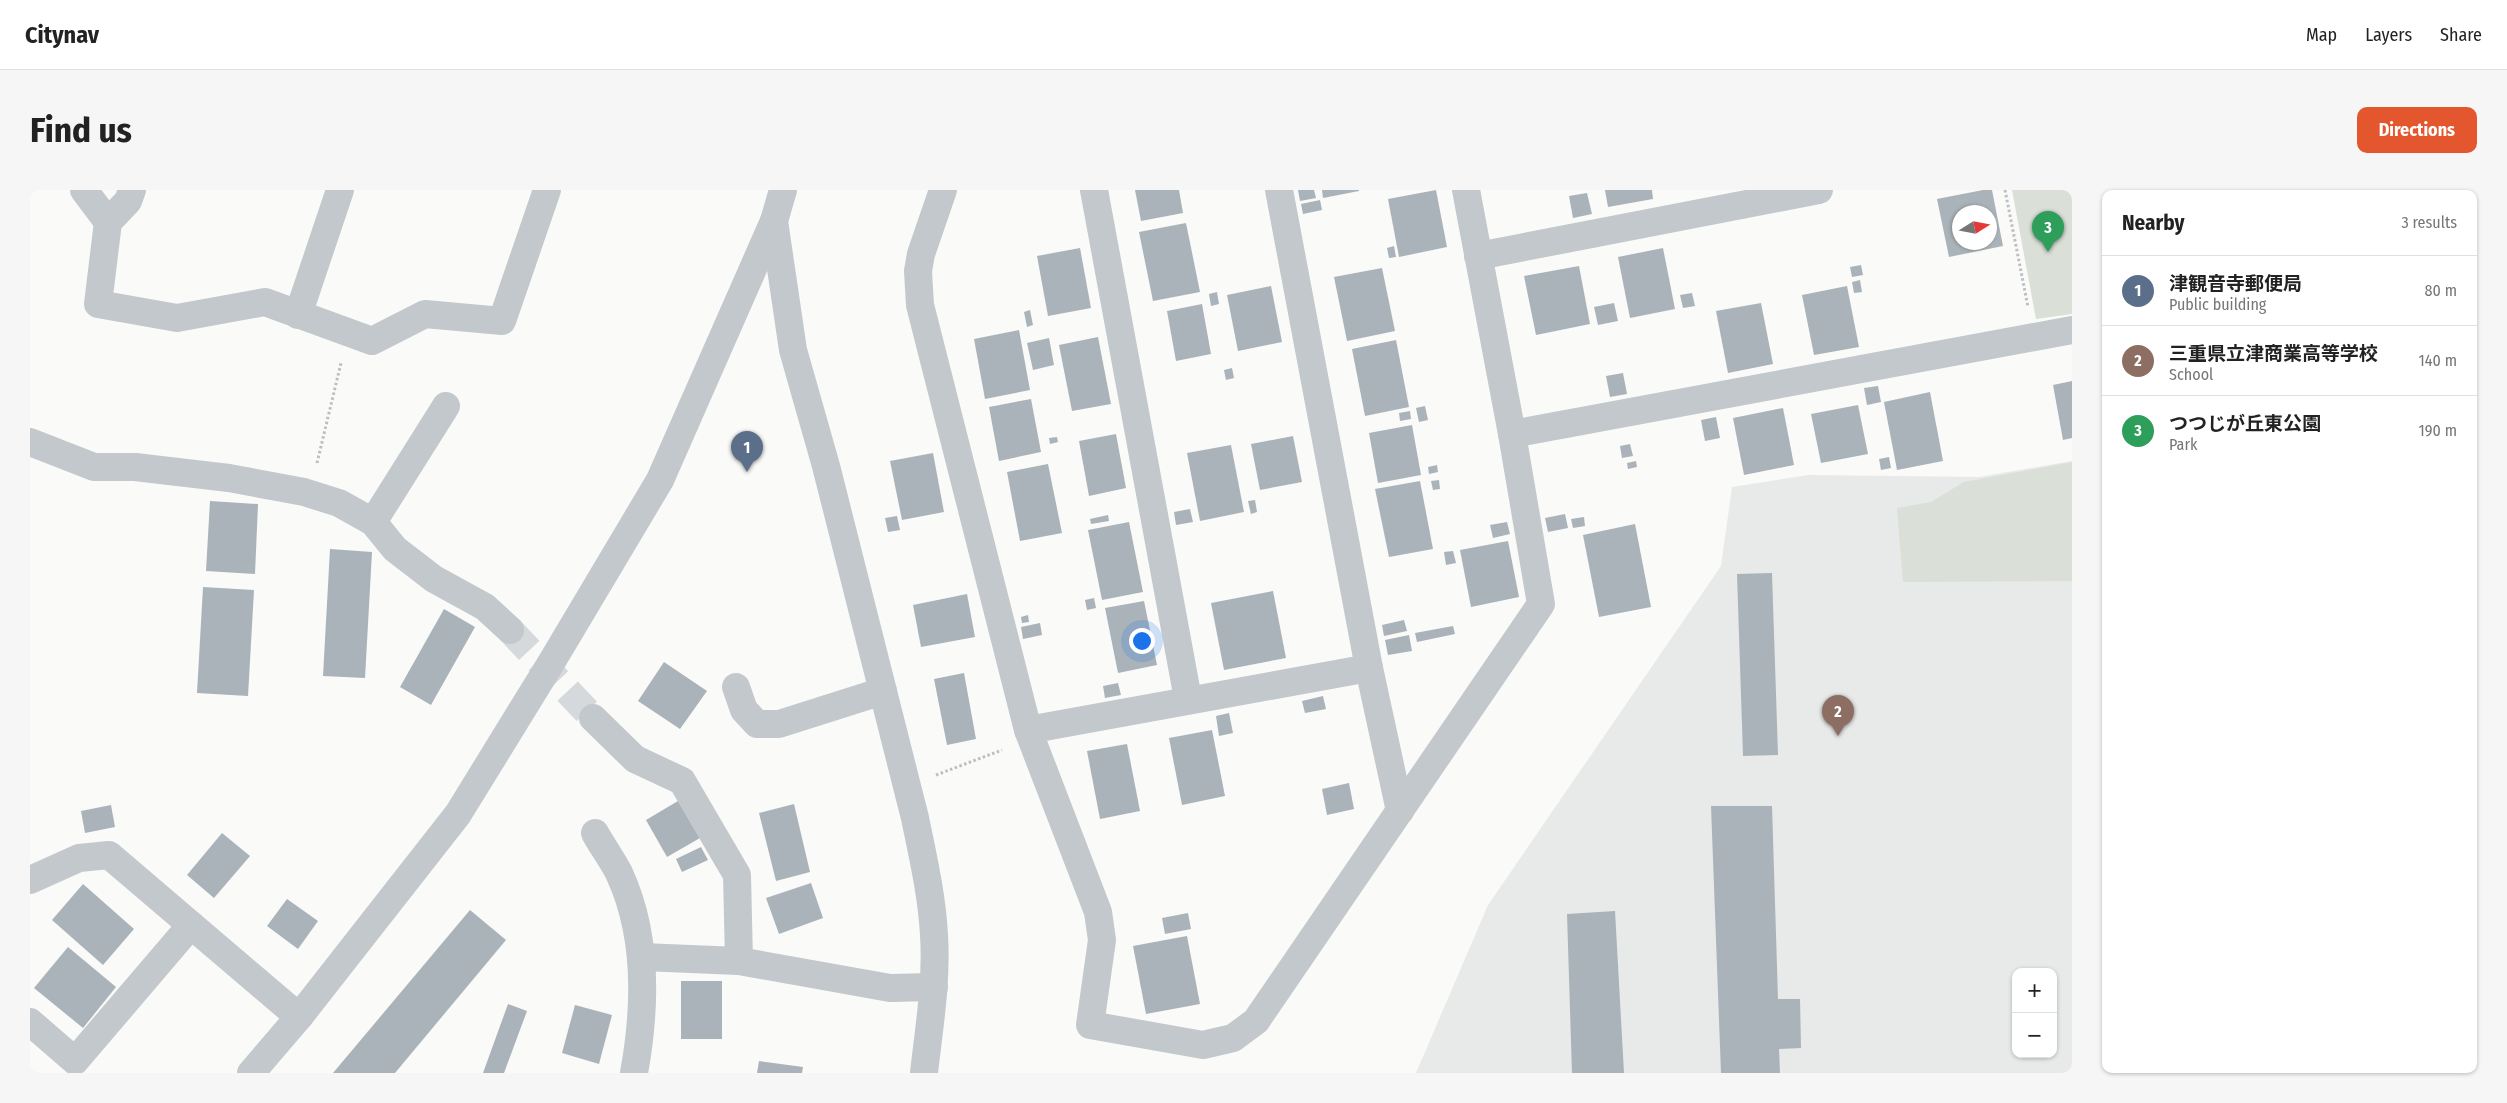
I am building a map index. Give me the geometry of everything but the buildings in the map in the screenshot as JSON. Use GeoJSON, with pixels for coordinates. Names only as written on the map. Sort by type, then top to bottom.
{"type":"FeatureCollection","features":[{"type":"Feature","properties":{"kind":"street"},"geometry":{"type":"LineString","coordinates":[[84,190],[108,222]]}},
{"type":"Feature","properties":{"kind":"street"},"geometry":{"type":"LineString","coordinates":[[132,190],[128,202],[108,222],[98,304],[177,318],[264,302],[298,316],[372,341],[425,314],[502,321],[547,190]]}},
{"type":"Feature","properties":{"kind":"street"},"geometry":{"type":"LineString","coordinates":[[298,316],[340,190]]}},
{"type":"Feature","properties":{"kind":"street"},"geometry":{"type":"LineString","coordinates":[[251,1073],[299,1017],[458,814],[551,663],[660,480],[774,221],[783,190]]}},
{"type":"Feature","properties":{"kind":"street"},"geometry":{"type":"LineString","coordinates":[[943,190],[921,254],[918,271],[920,305],[1029,735],[1098,912],[1102,940],[1090,1025],[1202,1045],[1233,1038],[1256,1021],[1541,604],[1512,434],[1466,190]]}},
{"type":"Feature","properties":{"kind":"street"},"geometry":{"type":"LineString","coordinates":[[1094,190],[1188,699]]}},
{"type":"Feature","properties":{"kind":"street"},"geometry":{"type":"LineString","coordinates":[[1279,190],[1369,668],[1400,810]]}},
{"type":"Feature","properties":{"kind":"street"},"geometry":{"type":"LineString","coordinates":[[1478,256],[1819,190]]}},
{"type":"Feature","properties":{"kind":"street"},"geometry":{"type":"LineString","coordinates":[[774,221],[793,350],[826,466],[907,786],[927,874],[934,936],[934,986],[924,1073]]}},
{"type":"Feature","properties":{"kind":"street"},"geometry":{"type":"LineString","coordinates":[[1512,434],[2072,330]]}},
{"type":"Feature","properties":{"kind":"street"},"geometry":{"type":"LineString","coordinates":[[373,522],[446,406]]}},
{"type":"Feature","properties":{"kind":"street"},"geometry":{"type":"LineString","coordinates":[[30,442],[94,467],[135,467],[229,478],[309,494],[339,503],[373,522],[403,555],[434,579],[485,607],[510,630]]}},
{"type":"Feature","properties":{"kind":"street"},"geometry":{"type":"LineString","coordinates":[[1029,735],[1188,699],[1369,668]]}},
{"type":"Feature","properties":{"kind":"street"},"geometry":{"type":"LineString","coordinates":[[736,687],[744,710],[757,724],[779,724],[883,691]]}},
{"type":"Feature","properties":{"kind":"street"},"geometry":{"type":"LineString","coordinates":[[593,718],[635,759],[682,781],[737,875],[739,961]]}},
{"type":"Feature","properties":{"kind":"street"},"geometry":{"type":"LineString","coordinates":[[595,833],[618,872],[630,904],[642,957],[643,1015],[634,1073]]}},
{"type":"Feature","properties":{"kind":"street"},"geometry":{"type":"LineString","coordinates":[[30,880],[79,858],[109,855],[299,1017]]}},
{"type":"Feature","properties":{"kind":"street"},"geometry":{"type":"LineString","coordinates":[[30,1022],[75,1060],[191,925]]}},
{"type":"Feature","properties":{"kind":"street"},"geometry":{"type":"LineString","coordinates":[[642,957],[739,961],[890,988],[934,986]]}},
{"type":"Feature","properties":{"kind":"path"},"geometry":{"type":"LineString","coordinates":[[2005,190],[2034,338]]}},
{"type":"Feature","properties":{"kind":"path"},"geometry":{"type":"LineString","coordinates":[[309,494],[348,333]]}},
{"type":"Feature","properties":{"kind":"path"},"geometry":{"type":"LineString","coordinates":[[907,786],[1029,735]]}},
{"type":"Feature","properties":{"kind":"shaded area"},"geometry":{"type":"Polygon","coordinates":[[[2012,190],[2072,190],[2072,314],[2036,319],[2012,190]]]}},
{"type":"Feature","properties":{"kind":"shaded area"},"geometry":{"type":"Polygon","coordinates":[[[2072,461],[2072,1073],[1416,1073],[1488,905],[1721,566],[1732,487],[1808,475],[1979,477],[2072,461]]]}},
{"type":"Feature","properties":{"kind":"shaded area"},"geometry":{"type":"Polygon","coordinates":[[[2072,462],[2072,581],[1903,582],[1897,508],[1931,502],[1964,482],[2072,462]]]}},
{"type":"Feature","properties":{"kind":"tunnel"},"geometry":{"type":"LineString","coordinates":[[510,630],[593,718]]}},
{"type":"Feature","properties":{"kind":"place","name":"つつじが丘東公園"},"geometry":{"type":"Point","coordinates":[2048,252]}},
{"type":"Feature","properties":{"kind":"place","name":"津観音寺郵便局"},"geometry":{"type":"Point","coordinates":[747,472]}},
{"type":"Feature","properties":{"kind":"place","name":"三重県立津商業高等学校"},"geometry":{"type":"Point","coordinates":[1838,736]}}]}
